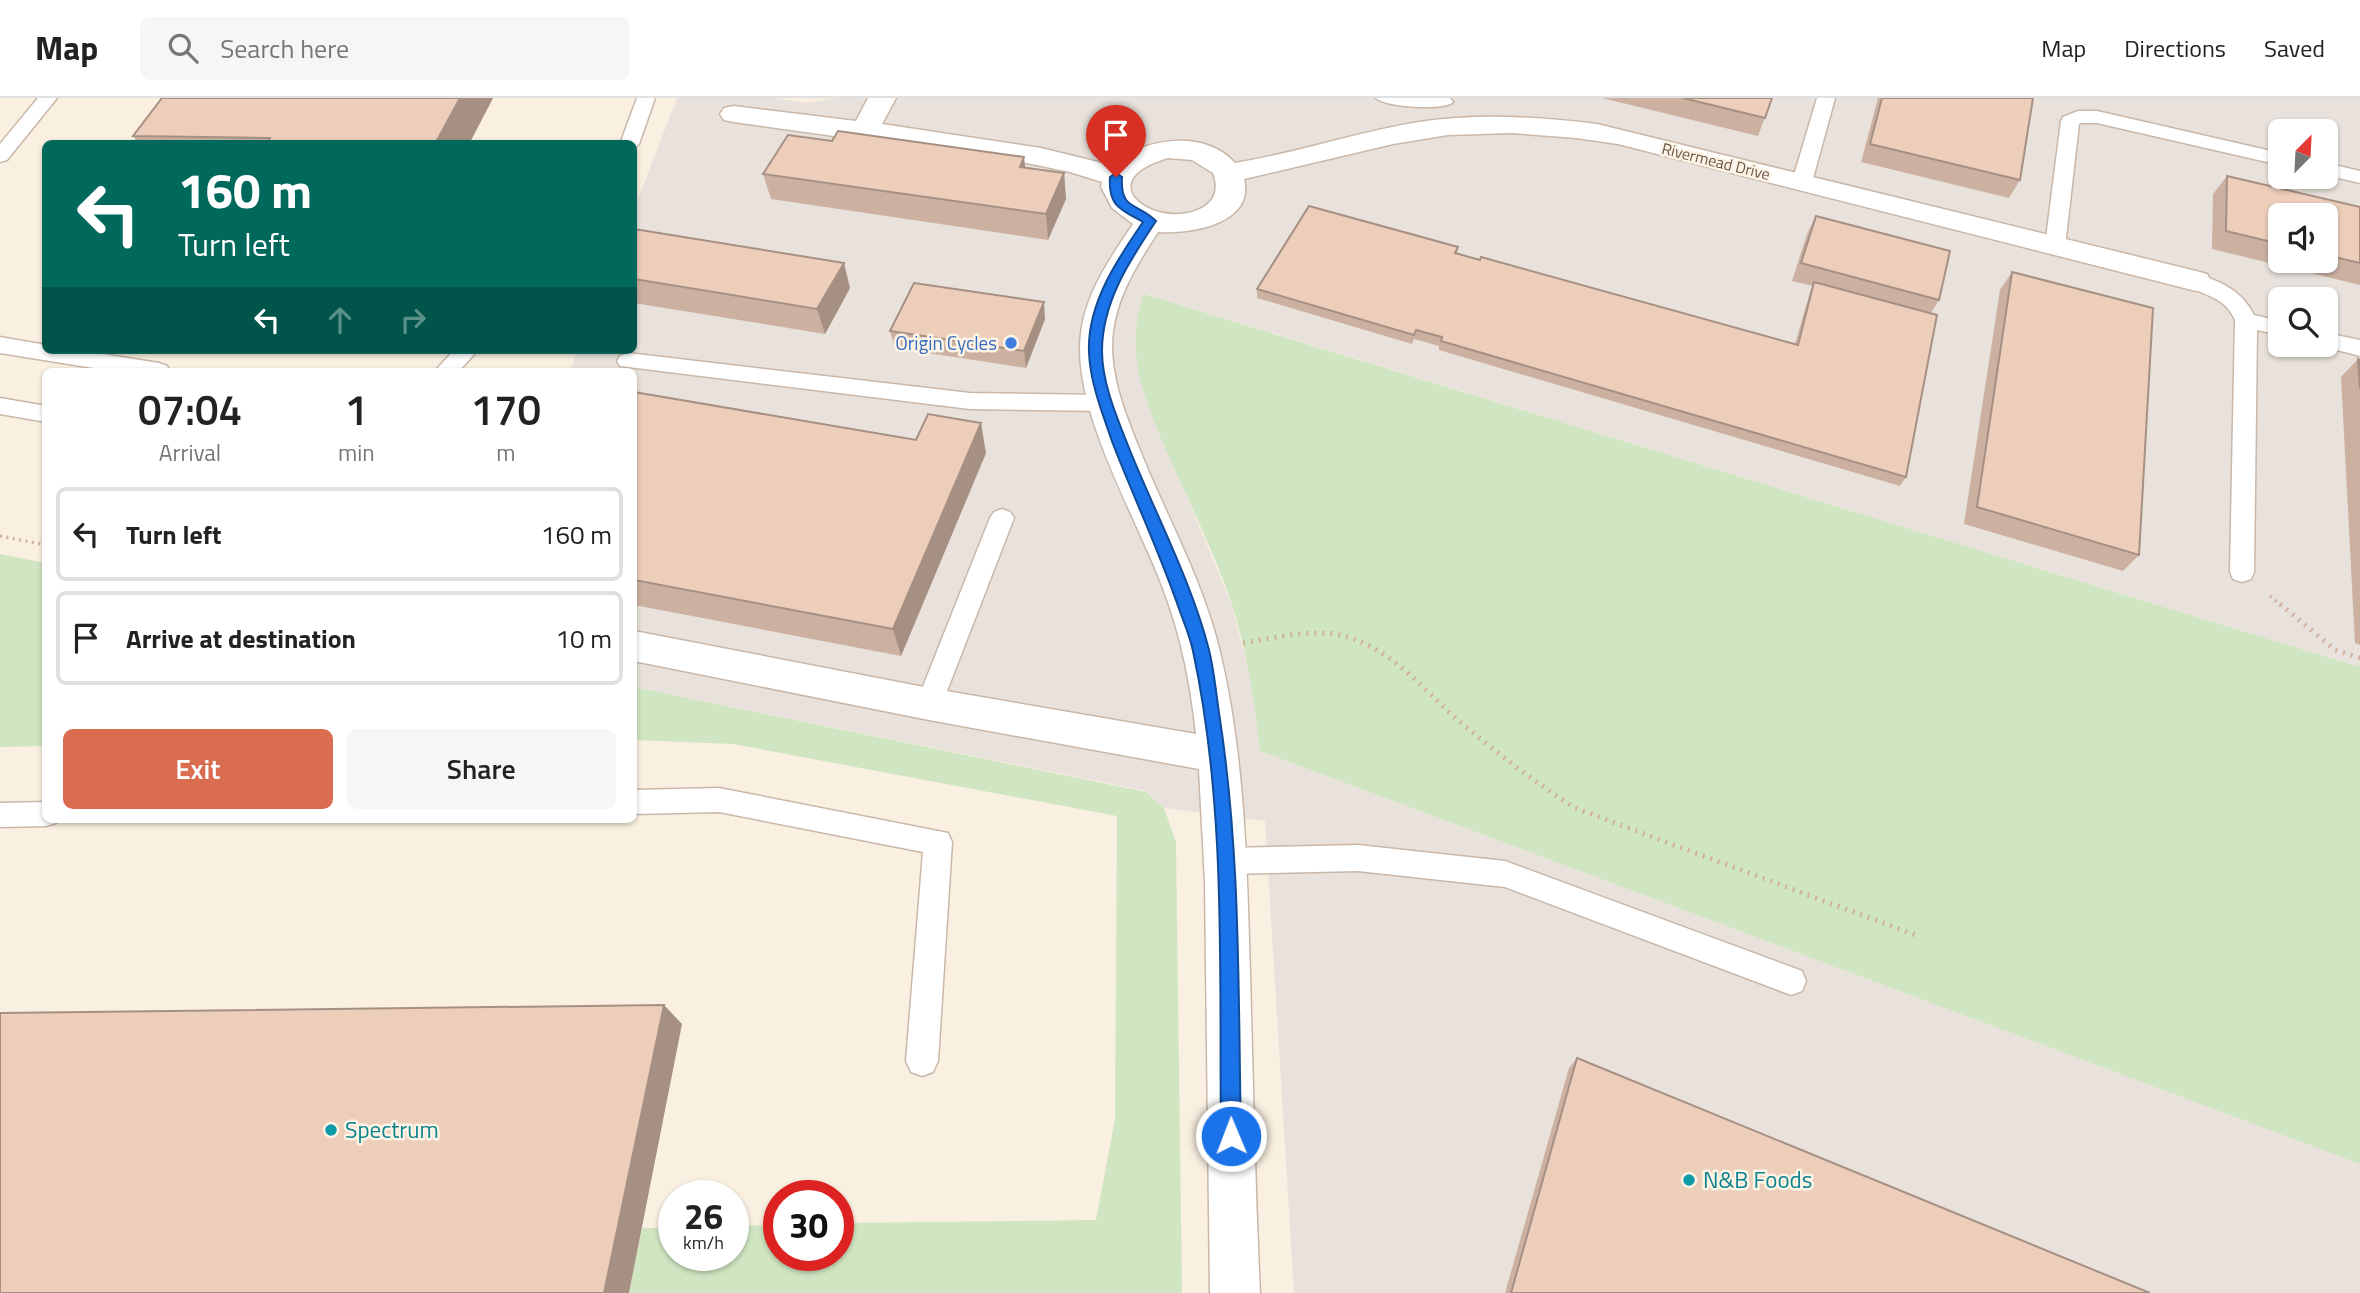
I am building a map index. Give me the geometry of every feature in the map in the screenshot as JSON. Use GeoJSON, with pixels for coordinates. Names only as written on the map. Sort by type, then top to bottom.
{"type":"FeatureCollection","features":[{"type":"Feature","properties":{"kind":"street"},"geometry":{"type":"LineString","coordinates":[[865,130],[882,98]]}},
{"type":"Feature","properties":{"kind":"street","name":"Rivermead Drive"},"geometry":{"type":"LineString","coordinates":[[1229,173],[1264,169],[1446,109],[1498,125],[1569,128],[1618,136],[2196,281]]}},
{"type":"Feature","properties":{"kind":"street"},"geometry":{"type":"LineString","coordinates":[[734,114],[865,130],[1082,164],[1116,177]]}},
{"type":"Feature","properties":{"kind":"street"},"geometry":{"type":"LineString","coordinates":[[1167,149],[1207,156],[1229,173],[1233,193],[1225,205],[1211,216],[1178,224],[1150,221],[1122,206],[1115,194],[1116,177],[1124,166],[1137,157],[1167,149]]}},
{"type":"Feature","properties":{"kind":"street"},"geometry":{"type":"LineString","coordinates":[[1150,221],[1124,260],[1102,309],[1096,351],[1105,403],[1142,500],[1170,560],[1201,649],[1217,755],[1226,861],[1235,1293]]}},
{"type":"Feature","properties":{"kind":"street"},"geometry":{"type":"LineString","coordinates":[[637,647],[929,704],[1217,755]]}},
{"type":"Feature","properties":{"kind":"lane"},"geometry":{"type":"LineString","coordinates":[[0,156],[48,98]]}},
{"type":"Feature","properties":{"kind":"lane"},"geometry":{"type":"LineString","coordinates":[[630,140],[646,98]]}},
{"type":"Feature","properties":{"kind":"lane"},"geometry":{"type":"LineString","coordinates":[[1385,98],[1446,109]]}},
{"type":"Feature","properties":{"kind":"lane"},"geometry":{"type":"LineString","coordinates":[[1802,183],[1826,98]]}},
{"type":"Feature","properties":{"kind":"lane"},"geometry":{"type":"LineString","coordinates":[[2055,246],[2070,121],[2078,117],[2097,117],[2268,156]]}},
{"type":"Feature","properties":{"kind":"lane"},"geometry":{"type":"LineString","coordinates":[[2338,172],[2358,177]]}},
{"type":"Feature","properties":{"kind":"lane"},"geometry":{"type":"LineString","coordinates":[[2196,281],[2214,287],[2232,298],[2242,308],[2246,320],[2242,572]]}},
{"type":"Feature","properties":{"kind":"lane"},"geometry":{"type":"LineString","coordinates":[[2246,320],[2268,325]]}},
{"type":"Feature","properties":{"kind":"lane"},"geometry":{"type":"LineString","coordinates":[[2338,343],[2360,348]]}},
{"type":"Feature","properties":{"kind":"lane"},"geometry":{"type":"LineString","coordinates":[[0,345],[42,352]]}},
{"type":"Feature","properties":{"kind":"lane"},"geometry":{"type":"LineString","coordinates":[[55,354],[141,368]]}},
{"type":"Feature","properties":{"kind":"lane"},"geometry":{"type":"LineString","coordinates":[[449,368],[463,354]]}},
{"type":"Feature","properties":{"kind":"lane"},"geometry":{"type":"LineString","coordinates":[[628,361],[970,401],[1105,403]]}},
{"type":"Feature","properties":{"kind":"lane"},"geometry":{"type":"LineString","coordinates":[[0,406],[42,413]]}},
{"type":"Feature","properties":{"kind":"lane"},"geometry":{"type":"LineString","coordinates":[[929,704],[1002,518]]}},
{"type":"Feature","properties":{"kind":"lane"},"geometry":{"type":"LineString","coordinates":[[637,802],[719,800],[938,842],[922,1061]]}},
{"type":"Feature","properties":{"kind":"lane"},"geometry":{"type":"LineString","coordinates":[[0,815],[42,814]]}},
{"type":"Feature","properties":{"kind":"lane"},"geometry":{"type":"LineString","coordinates":[[1226,861],[1358,858],[1505,874],[1791,982]]}},
{"type":"Feature","properties":{"kind":"path"},"geometry":{"type":"LineString","coordinates":[[0,536],[42,544]]}},
{"type":"Feature","properties":{"kind":"path"},"geometry":{"type":"LineString","coordinates":[[2242,572],[2335,650],[2360,658]]}},
{"type":"Feature","properties":{"kind":"path"},"geometry":{"type":"LineString","coordinates":[[1201,649],[1293,635],[1341,635],[1366,643],[1396,661],[1458,719],[1539,785],[1575,808],[1918,936]]}},
{"type":"Feature","properties":{"kind":"shaded area"},"geometry":{"type":"Polygon","coordinates":[[[677,98],[774,98],[807,103],[835,98],[2360,98],[2360,667],[1145,294],[1143,391],[1231,603],[1252,682],[1260,751],[2360,1164],[2360,1293],[1294,1293],[1265,821],[1164,808],[1146,791],[637,688],[637,368],[571,368],[576,354],[637,354],[637,201],[677,98]]]}},
{"type":"Feature","properties":{"kind":"green space"},"geometry":{"type":"Polygon","coordinates":[[[1144,294],[2360,667],[2360,1164],[1260,751],[1250,677],[1232,605],[1212,551],[1164,446],[1144,393],[1136,356],[1136,330],[1144,294]]]}},
{"type":"Feature","properties":{"kind":"green space"},"geometry":{"type":"Polygon","coordinates":[[[0,554],[42,562],[42,746],[0,747],[0,554]]]}},
{"type":"Feature","properties":{"kind":"green space"},"geometry":{"type":"Polygon","coordinates":[[[637,688],[1146,792],[1164,808],[1176,842],[1182,1293],[629,1293],[642,1228],[658,1228],[658,1271],[749,1271],[749,1226],[763,1225],[763,1271],[854,1271],[854,1223],[1096,1220],[1115,1119],[1117,816],[733,744],[637,740],[637,688]]]}},
{"type":"Feature","properties":{"kind":"building"},"geometry":{"type":"Polygon","coordinates":[[[162,98],[460,98],[437,140],[269,140],[270,138],[133,136],[162,98]]]}},
{"type":"Feature","properties":{"kind":"building"},"geometry":{"type":"Polygon","coordinates":[[[1683,98],[1772,98],[1765,118],[1683,98]]]}},
{"type":"Feature","properties":{"kind":"building"},"geometry":{"type":"Polygon","coordinates":[[[1882,98],[2033,98],[2020,180],[1870,144],[1882,98]]]}},
{"type":"Feature","properties":{"kind":"building"},"geometry":{"type":"Polygon","coordinates":[[[838,131],[1024,157],[1020,167],[1064,173],[1046,214],[763,174],[788,135],[832,141],[838,131]]]}},
{"type":"Feature","properties":{"kind":"building"},"geometry":{"type":"Polygon","coordinates":[[[2227,176],[2268,186],[2268,189],[2283,189],[2360,207],[2360,263],[2338,258],[2338,203],[2268,203],[2268,241],[2226,231],[2227,176]]]}},
{"type":"Feature","properties":{"kind":"building"},"geometry":{"type":"Polygon","coordinates":[[[1309,206],[1458,247],[1455,253],[1480,260],[1481,257],[1798,345],[1814,282],[1937,315],[1906,477],[1441,341],[1442,337],[1416,330],[1414,335],[1257,289],[1309,206]]]}},
{"type":"Feature","properties":{"kind":"building"},"geometry":{"type":"Polygon","coordinates":[[[1816,216],[1950,251],[1939,300],[1801,263],[1816,216]]]}},
{"type":"Feature","properties":{"kind":"building"},"geometry":{"type":"Polygon","coordinates":[[[637,229],[844,263],[817,309],[637,279],[637,229]]]}},
{"type":"Feature","properties":{"kind":"building"},"geometry":{"type":"Polygon","coordinates":[[[2012,272],[2153,308],[2139,555],[1977,507],[2012,272]]]}},
{"type":"Feature","properties":{"kind":"building"},"geometry":{"type":"Polygon","coordinates":[[[914,283],[1044,302],[1024,351],[890,331],[914,283]]]}},
{"type":"Feature","properties":{"kind":"building"},"geometry":{"type":"Polygon","coordinates":[[[637,393],[916,440],[928,414],[981,423],[893,629],[637,581],[637,393]]]}},
{"type":"Feature","properties":{"kind":"building","name":"Spectrum"},"geometry":{"type":"Polygon","coordinates":[[[664,1005],[604,1293],[0,1293],[0,1013],[664,1005]]]}},
{"type":"Feature","properties":{"kind":"building","name":"N&B Foods"},"geometry":{"type":"Polygon","coordinates":[[[1577,1058],[2150,1293],[1511,1293],[1577,1058]]]}},
{"type":"Feature","properties":{"kind":"place","name":"Origin Cycles"},"geometry":{"type":"Point","coordinates":[1011,343]}},
{"type":"Feature","properties":{"kind":"place","name":"Spectrum"},"geometry":{"type":"Point","coordinates":[331,1130]}},
{"type":"Feature","properties":{"kind":"place","name":"N&B Foods"},"geometry":{"type":"Point","coordinates":[1689,1180]}},
{"type":"Feature","properties":{"kind":"route"},"geometry":{"type":"LineString","coordinates":[[1116,177],[1115,194],[1122,206],[1136,216],[1150,221],[1124,260],[1104,299],[1096,351],[1105,403],[1112,423],[1142,500],[1170,560],[1201,649],[1217,755],[1226,861],[1231,1136]]}}]}
